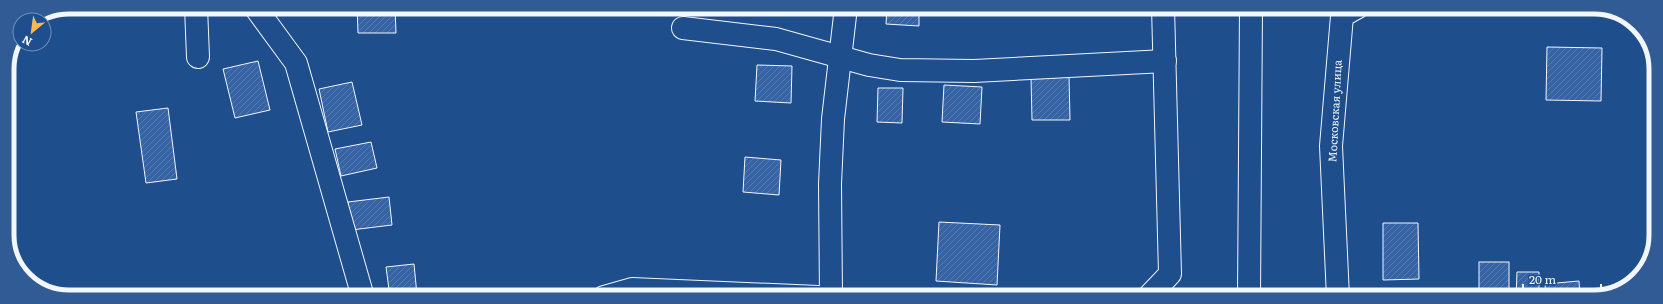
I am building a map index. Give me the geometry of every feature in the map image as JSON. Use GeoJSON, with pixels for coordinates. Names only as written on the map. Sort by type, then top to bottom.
{"type":"FeatureCollection","features":[{"type":"Feature","properties":{"kind":"street"},"geometry":{"type":"LineString","coordinates":[[196,14],[198,57]]}},
{"type":"Feature","properties":{"kind":"street"},"geometry":{"type":"LineString","coordinates":[[260,14],[296,63],[361,290]]}},
{"type":"Feature","properties":{"kind":"street"},"geometry":{"type":"LineString","coordinates":[[831,290],[830,184],[833,119],[845,14]]}},
{"type":"Feature","properties":{"kind":"street"},"geometry":{"type":"LineString","coordinates":[[1155,290],[1170,274],[1163,14]]}},
{"type":"Feature","properties":{"kind":"street"},"geometry":{"type":"LineString","coordinates":[[1248,290],[1250,14]]}},
{"type":"Feature","properties":{"kind":"street","name":"Московская улица"},"geometry":{"type":"LineString","coordinates":[[1338,290],[1331,146],[1342,16],[1346,14]]}},
{"type":"Feature","properties":{"kind":"street"},"geometry":{"type":"LineString","coordinates":[[683,28],[776,39],[869,65],[900,70],[967,71],[1165,61]]}},
{"type":"Feature","properties":{"kind":"street"},"geometry":{"type":"LineString","coordinates":[[628,290],[655,290]]}},
{"type":"Feature","properties":{"kind":"building"},"geometry":{"type":"Polygon","coordinates":[[[357,14],[395,14],[396,33],[358,33],[357,14]]]}},
{"type":"Feature","properties":{"kind":"building"},"geometry":{"type":"Polygon","coordinates":[[[887,14],[919,14],[919,26],[886,24],[887,14]]]}},
{"type":"Feature","properties":{"kind":"building"},"geometry":{"type":"Polygon","coordinates":[[[1547,47],[1602,48],[1601,101],[1546,100],[1547,47]]]}},
{"type":"Feature","properties":{"kind":"building"},"geometry":{"type":"Polygon","coordinates":[[[258,61],[270,110],[235,118],[223,69],[258,61]]]}},
{"type":"Feature","properties":{"kind":"building"},"geometry":{"type":"Polygon","coordinates":[[[757,65],[792,66],[791,103],[755,101],[757,65]]]}},
{"type":"Feature","properties":{"kind":"building"},"geometry":{"type":"Polygon","coordinates":[[[1069,76],[1070,120],[1032,120],[1031,77],[1069,76]]]}},
{"type":"Feature","properties":{"kind":"building"},"geometry":{"type":"Polygon","coordinates":[[[352,82],[362,125],[328,132],[319,89],[352,82]]]}},
{"type":"Feature","properties":{"kind":"building"},"geometry":{"type":"Polygon","coordinates":[[[944,85],[982,87],[980,124],[942,122],[944,85]]]}},
{"type":"Feature","properties":{"kind":"building"},"geometry":{"type":"Polygon","coordinates":[[[878,88],[903,88],[902,123],[877,122],[878,88]]]}},
{"type":"Feature","properties":{"kind":"building"},"geometry":{"type":"Polygon","coordinates":[[[168,108],[177,179],[146,183],[136,112],[168,108]]]}},
{"type":"Feature","properties":{"kind":"building"},"geometry":{"type":"Polygon","coordinates":[[[371,142],[377,168],[341,176],[335,149],[371,142]]]}},
{"type":"Feature","properties":{"kind":"building"},"geometry":{"type":"Polygon","coordinates":[[[745,157],[781,160],[779,195],[743,192],[745,157]]]}},
{"type":"Feature","properties":{"kind":"building"},"geometry":{"type":"Polygon","coordinates":[[[389,197],[392,225],[351,230],[348,202],[389,197]]]}},
{"type":"Feature","properties":{"kind":"building"},"geometry":{"type":"Polygon","coordinates":[[[939,222],[1000,225],[997,285],[936,281],[939,222]]]}},
{"type":"Feature","properties":{"kind":"building"},"geometry":{"type":"Polygon","coordinates":[[[1383,223],[1418,223],[1419,279],[1383,280],[1383,223]]]}},
{"type":"Feature","properties":{"kind":"building"},"geometry":{"type":"Polygon","coordinates":[[[1479,262],[1509,262],[1509,290],[1479,290],[1479,262]]]}},
{"type":"Feature","properties":{"kind":"building"},"geometry":{"type":"Polygon","coordinates":[[[414,264],[417,290],[389,290],[386,267],[414,264]]]}},
{"type":"Feature","properties":{"kind":"building"},"geometry":{"type":"Polygon","coordinates":[[[1517,272],[1539,272],[1539,290],[1516,290],[1517,272]]]}},
{"type":"Feature","properties":{"kind":"building"},"geometry":{"type":"Polygon","coordinates":[[[1579,281],[1580,290],[1545,290],[1545,284],[1579,281]]]}}]}
